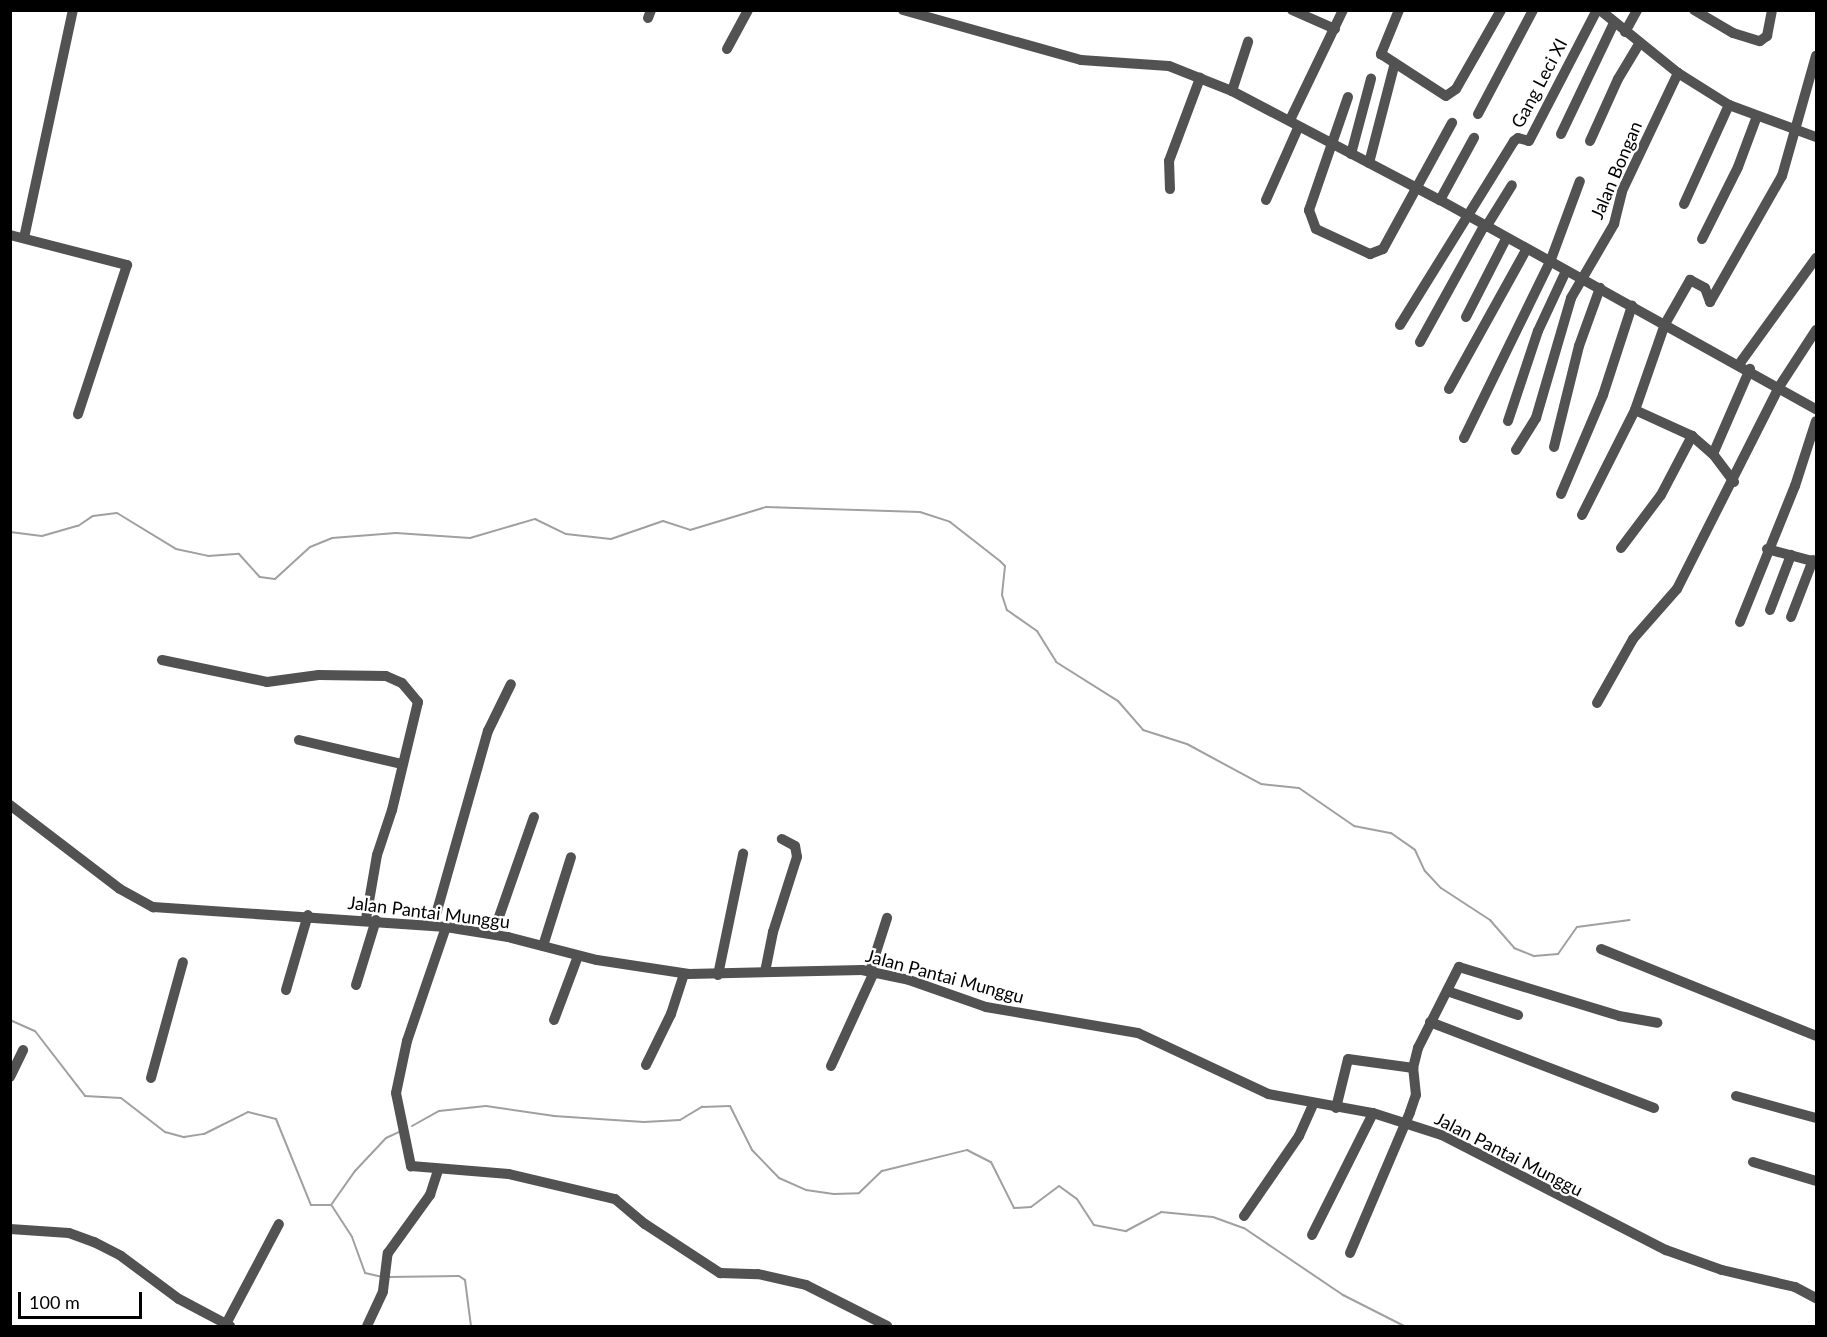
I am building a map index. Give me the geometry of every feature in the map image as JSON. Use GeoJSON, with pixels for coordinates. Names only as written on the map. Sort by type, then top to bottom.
{"type":"FeatureCollection","features":[{"type":"Feature","properties":{"kind":"street"},"geometry":{"type":"LineString","coordinates":[[24,238],[74,10]]}},
{"type":"Feature","properties":{"kind":"street"},"geometry":{"type":"LineString","coordinates":[[727,50],[748,10]]}},
{"type":"Feature","properties":{"kind":"street"},"geometry":{"type":"LineString","coordinates":[[903,10],[1081,60],[1169,66],[1232,91],[1416,187],[1526,250],[1745,366],[1816,409]]}},
{"type":"Feature","properties":{"kind":"street"},"geometry":{"type":"LineString","coordinates":[[1292,10],[1335,29]]}},
{"type":"Feature","properties":{"kind":"street"},"geometry":{"type":"LineString","coordinates":[[1266,200],[1294,124],[1343,10]]}},
{"type":"Feature","properties":{"kind":"street"},"geometry":{"type":"LineString","coordinates":[[1399,10],[1380,50],[1394,66],[1443,96],[1452,93],[1501,10]]}},
{"type":"Feature","properties":{"kind":"street"},"geometry":{"type":"LineString","coordinates":[[1478,114],[1533,10]]}},
{"type":"Feature","properties":{"kind":"street"},"geometry":{"type":"LineString","coordinates":[[1598,10],[1678,73],[1729,105],[1816,137]]}},
{"type":"Feature","properties":{"kind":"street","name":"Gang Leci XI"},"geometry":{"type":"LineString","coordinates":[[1465,215],[1515,139],[1529,141],[1598,10]]}},
{"type":"Feature","properties":{"kind":"street"},"geometry":{"type":"LineString","coordinates":[[1625,32],[1637,10]]}},
{"type":"Feature","properties":{"kind":"street"},"geometry":{"type":"LineString","coordinates":[[1694,10],[1733,33],[1760,41],[1767,36],[1772,10]]}},
{"type":"Feature","properties":{"kind":"street"},"geometry":{"type":"LineString","coordinates":[[1561,134],[1614,22]]}},
{"type":"Feature","properties":{"kind":"street"},"geometry":{"type":"LineString","coordinates":[[1232,91],[1248,42]]}},
{"type":"Feature","properties":{"kind":"street"},"geometry":{"type":"LineString","coordinates":[[1590,141],[1618,79],[1639,44]]}},
{"type":"Feature","properties":{"kind":"street"},"geometry":{"type":"LineString","coordinates":[[1582,515],[1635,410],[1665,324],[1690,280],[1705,288],[1710,302],[1782,176],[1816,57]]}},
{"type":"Feature","properties":{"kind":"street"},"geometry":{"type":"LineString","coordinates":[[1369,163],[1394,66]]}},
{"type":"Feature","properties":{"kind":"street","name":"Jalan Bongan"},"geometry":{"type":"LineString","coordinates":[[1516,450],[1536,418],[1571,298],[1614,224],[1622,191],[1678,73]]}},
{"type":"Feature","properties":{"kind":"street"},"geometry":{"type":"LineString","coordinates":[[1170,189],[1169,161],[1200,78]]}},
{"type":"Feature","properties":{"kind":"street"},"geometry":{"type":"LineString","coordinates":[[1351,154],[1371,79]]}},
{"type":"Feature","properties":{"kind":"street"},"geometry":{"type":"LineString","coordinates":[[1348,97],[1309,201],[1316,229],[1370,254],[1380,253],[1452,123]]}},
{"type":"Feature","properties":{"kind":"street"},"geometry":{"type":"LineString","coordinates":[[1684,204],[1729,105]]}},
{"type":"Feature","properties":{"kind":"street"},"geometry":{"type":"LineString","coordinates":[[1701,239],[1738,167],[1757,116]]}},
{"type":"Feature","properties":{"kind":"street"},"geometry":{"type":"LineString","coordinates":[[1440,200],[1474,138]]}},
{"type":"Feature","properties":{"kind":"street"},"geometry":{"type":"LineString","coordinates":[[1464,438],[1550,262],[1580,181]]}},
{"type":"Feature","properties":{"kind":"street"},"geometry":{"type":"LineString","coordinates":[[1420,342],[1485,226],[1512,185]]}},
{"type":"Feature","properties":{"kind":"street"},"geometry":{"type":"LineString","coordinates":[[1400,325],[1465,215]]}},
{"type":"Feature","properties":{"kind":"street"},"geometry":{"type":"LineString","coordinates":[[10,235],[127,265],[78,414]]}},
{"type":"Feature","properties":{"kind":"street"},"geometry":{"type":"LineString","coordinates":[[1466,317],[1506,239]]}},
{"type":"Feature","properties":{"kind":"street"},"geometry":{"type":"LineString","coordinates":[[1449,389],[1526,250]]}},
{"type":"Feature","properties":{"kind":"street"},"geometry":{"type":"LineString","coordinates":[[1713,454],[1745,366],[1816,258]]}},
{"type":"Feature","properties":{"kind":"street"},"geometry":{"type":"LineString","coordinates":[[1508,421],[1538,331],[1566,271]]}},
{"type":"Feature","properties":{"kind":"street"},"geometry":{"type":"LineString","coordinates":[[1554,447],[1579,345],[1600,288]]}},
{"type":"Feature","properties":{"kind":"street"},"geometry":{"type":"LineString","coordinates":[[1561,494],[1603,395],[1632,306]]}},
{"type":"Feature","properties":{"kind":"street"},"geometry":{"type":"LineString","coordinates":[[1597,703],[1633,639],[1677,589],[1734,482],[1779,387],[1816,330]]}},
{"type":"Feature","properties":{"kind":"street"},"geometry":{"type":"LineString","coordinates":[[1635,410],[1692,436],[1713,454],[1734,482]]}},
{"type":"Feature","properties":{"kind":"street"},"geometry":{"type":"LineString","coordinates":[[1740,622],[1767,549],[1795,486],[1816,421]]}},
{"type":"Feature","properties":{"kind":"street"},"geometry":{"type":"LineString","coordinates":[[1621,548],[1662,495],[1692,436]]}},
{"type":"Feature","properties":{"kind":"street"},"geometry":{"type":"LineString","coordinates":[[1767,549],[1815,561],[1791,617]]}},
{"type":"Feature","properties":{"kind":"street"},"geometry":{"type":"LineString","coordinates":[[1770,610],[1791,555]]}},
{"type":"Feature","properties":{"kind":"street"},"geometry":{"type":"LineString","coordinates":[[162,660],[267,682],[319,675],[392,678],[402,683],[419,706],[401,764],[395,800],[377,855],[371,920],[356,985]]}},
{"type":"Feature","properties":{"kind":"street"},"geometry":{"type":"LineString","coordinates":[[433,925],[488,731],[511,684]]}},
{"type":"Feature","properties":{"kind":"street"},"geometry":{"type":"LineString","coordinates":[[299,740],[401,764]]}},
{"type":"Feature","properties":{"kind":"street","name":"Jalan Pantai Munggu"},"geometry":{"type":"LineString","coordinates":[[12,810],[120,889],[146,904],[433,925],[494,934],[578,956],[684,974],[718,975],[830,968],[872,972],[986,1007],[1138,1033],[1166,1044],[1234,1081],[1313,1105],[1373,1113],[1442,1136],[1666,1250],[1722,1270],[1795,1287],[1816,1298]]}},
{"type":"Feature","properties":{"kind":"street"},"geometry":{"type":"LineString","coordinates":[[494,934],[534,816]]}},
{"type":"Feature","properties":{"kind":"street"},"geometry":{"type":"LineString","coordinates":[[765,972],[772,932],[797,857],[795,846],[782,839]]}},
{"type":"Feature","properties":{"kind":"street"},"geometry":{"type":"LineString","coordinates":[[718,975],[743,854]]}},
{"type":"Feature","properties":{"kind":"street"},"geometry":{"type":"LineString","coordinates":[[543,946],[571,857]]}},
{"type":"Feature","properties":{"kind":"street"},"geometry":{"type":"LineString","coordinates":[[286,990],[308,915]]}},
{"type":"Feature","properties":{"kind":"street"},"geometry":{"type":"LineString","coordinates":[[831,1066],[872,972],[887,918]]}},
{"type":"Feature","properties":{"kind":"street"},"geometry":{"type":"LineString","coordinates":[[446,927],[407,1041],[396,1093],[411,1166],[509,1174],[615,1199],[645,1224],[720,1273],[758,1274],[806,1285],[887,1326]]}},
{"type":"Feature","properties":{"kind":"street"},"geometry":{"type":"LineString","coordinates":[[1601,949],[1816,1036]]}},
{"type":"Feature","properties":{"kind":"street"},"geometry":{"type":"LineString","coordinates":[[554,1020],[578,956]]}},
{"type":"Feature","properties":{"kind":"street"},"geometry":{"type":"LineString","coordinates":[[151,1077],[183,962]]}},
{"type":"Feature","properties":{"kind":"street"},"geometry":{"type":"LineString","coordinates":[[1350,1253],[1416,1095],[1413,1068],[1431,1022],[1463,965],[1573,1002],[1657,1023]]}},
{"type":"Feature","properties":{"kind":"street"},"geometry":{"type":"LineString","coordinates":[[646,1065],[671,1014],[684,974]]}},
{"type":"Feature","properties":{"kind":"street"},"geometry":{"type":"LineString","coordinates":[[1447,991],[1518,1015]]}},
{"type":"Feature","properties":{"kind":"street"},"geometry":{"type":"LineString","coordinates":[[1431,1022],[1654,1108]]}},
{"type":"Feature","properties":{"kind":"street"},"geometry":{"type":"LineString","coordinates":[[10,1077],[23,1050]]}},
{"type":"Feature","properties":{"kind":"street"},"geometry":{"type":"LineString","coordinates":[[1336,1108],[1348,1059],[1413,1068]]}},
{"type":"Feature","properties":{"kind":"street"},"geometry":{"type":"LineString","coordinates":[[1736,1096],[1816,1118]]}},
{"type":"Feature","properties":{"kind":"street"},"geometry":{"type":"LineString","coordinates":[[1244,1216],[1299,1136],[1313,1105]]}},
{"type":"Feature","properties":{"kind":"street"},"geometry":{"type":"LineString","coordinates":[[1312,1235],[1373,1113]]}},
{"type":"Feature","properties":{"kind":"street"},"geometry":{"type":"LineString","coordinates":[[1753,1162],[1816,1181]]}},
{"type":"Feature","properties":{"kind":"street"},"geometry":{"type":"LineString","coordinates":[[367,1326],[383,1291],[388,1253],[430,1195],[438,1170]]}},
{"type":"Feature","properties":{"kind":"street"},"geometry":{"type":"LineString","coordinates":[[10,1228],[69,1233],[94,1242],[121,1256],[179,1299],[228,1325],[279,1224]]}},
{"type":"Feature","properties":{"kind":"waterway"},"geometry":{"type":"LineString","coordinates":[[10,532],[42,536],[78,526],[93,516],[117,513],[176,549],[208,556],[239,554],[260,577],[275,579],[310,547],[332,538],[396,533],[470,538],[535,519],[566,534],[611,539],[663,521],[690,530],[766,507],[920,512],[950,522],[1000,561],[1005,566],[1002,595],[1007,610],[1037,631],[1056,662],[1118,701],[1143,730],[1187,744],[1261,784],[1299,788],[1354,826],[1391,833],[1415,850],[1425,871],[1441,888],[1490,920],[1514,948],[1534,956],[1558,954],[1577,927],[1630,920]]}},
{"type":"Feature","properties":{"kind":"waterway"},"geometry":{"type":"LineString","coordinates":[[10,1020],[35,1031],[85,1096],[121,1098],[165,1132],[184,1137],[204,1134],[248,1112],[276,1119],[311,1205],[331,1205],[355,1171],[386,1138],[401,1131]]}},
{"type":"Feature","properties":{"kind":"waterway"},"geometry":{"type":"LineString","coordinates":[[412,1126],[439,1111],[486,1106],[554,1116],[644,1122],[680,1120],[702,1107],[730,1106],[752,1150],[779,1178],[806,1190],[834,1194],[859,1193],[882,1171],[967,1150],[991,1162],[1014,1208],[1031,1207],[1059,1186],[1077,1199],[1094,1225],[1126,1231],[1161,1212],[1213,1217],[1244,1228],[1343,1295],[1404,1326]]}},
{"type":"Feature","properties":{"kind":"waterway"},"geometry":{"type":"LineString","coordinates":[[332,1206],[352,1237],[365,1273],[383,1277]]}},
{"type":"Feature","properties":{"kind":"waterway"},"geometry":{"type":"LineString","coordinates":[[388,1277],[459,1276],[465,1280],[471,1326]]}}]}
